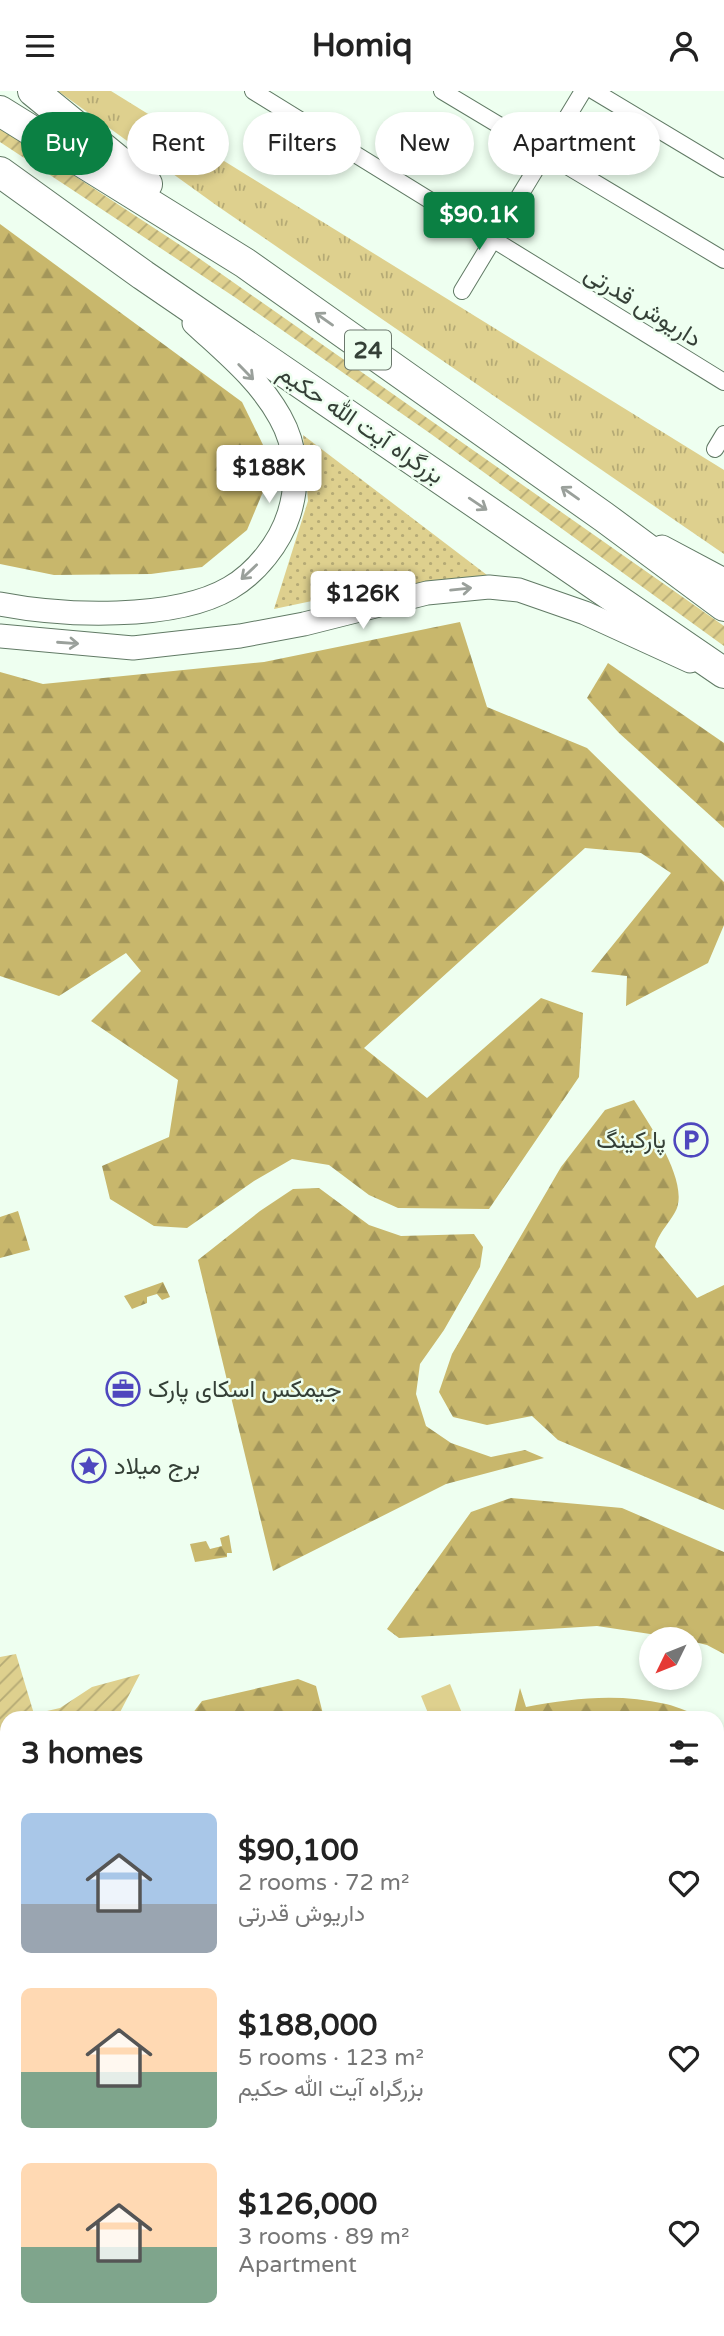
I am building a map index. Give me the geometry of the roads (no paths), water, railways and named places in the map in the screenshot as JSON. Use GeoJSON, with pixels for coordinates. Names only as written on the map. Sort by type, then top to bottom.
{"type":"FeatureCollection","features":[{"type":"Feature","properties":{"kind":"highway"},"geometry":{"type":"LineString","coordinates":[[33,91],[245,263]]}},
{"type":"Feature","properties":{"kind":"highway","name":"24"},"geometry":{"type":"LineString","coordinates":[[0,111],[245,263],[604,517],[724,606]]}},
{"type":"Feature","properties":{"kind":"highway","name":"بزرگراه آیت الله حکیم"},"geometry":{"type":"LineString","coordinates":[[0,172],[143,275],[724,674]]}},
{"type":"Feature","properties":{"kind":"highway"},"geometry":{"type":"LineString","coordinates":[[0,192],[143,275]]}},
{"type":"Feature","properties":{"kind":"main road"},"geometry":{"type":"LineString","coordinates":[[0,604],[33,610],[114,613],[174,607],[205,599],[231,588],[253,569],[270,551],[287,521],[295,495],[295,465],[281,418],[251,376],[143,275]]}},
{"type":"Feature","properties":{"kind":"main road"},"geometry":{"type":"LineString","coordinates":[[604,517],[724,580]]}},
{"type":"Feature","properties":{"kind":"main road"},"geometry":{"type":"LineString","coordinates":[[0,636],[133,648],[240,636],[304,624],[428,593],[463,588],[504,587],[585,613],[724,674]]}},
{"type":"Feature","properties":{"kind":"street","name":"داریوش قدرتی"},"geometry":{"type":"LineString","coordinates":[[253,91],[724,383]]}},
{"type":"Feature","properties":{"kind":"street"},"geometry":{"type":"LineString","coordinates":[[442,91],[488,119]]}},
{"type":"Feature","properties":{"kind":"street"},"geometry":{"type":"LineString","coordinates":[[570,112],[583,91]]}},
{"type":"Feature","properties":{"kind":"street"},"geometry":{"type":"LineString","coordinates":[[594,91],[724,169]]}},
{"type":"Feature","properties":{"kind":"street"},"geometry":{"type":"LineString","coordinates":[[462,291],[532,175]]}},
{"type":"Feature","properties":{"kind":"street"},"geometry":{"type":"LineString","coordinates":[[582,175],[724,260]]}},
{"type":"Feature","properties":{"kind":"street"},"geometry":{"type":"LineString","coordinates":[[715,449],[724,434]]}},
{"type":"Feature","properties":{"kind":"place","name":"پارکینگ"},"geometry":{"type":"Point","coordinates":[691,1140]}},
{"type":"Feature","properties":{"kind":"place","name":"جیمکس اسکای پارک"},"geometry":{"type":"Point","coordinates":[123,1389]}},
{"type":"Feature","properties":{"kind":"place","name":"برج میلاد"},"geometry":{"type":"Point","coordinates":[89,1466]}}]}
